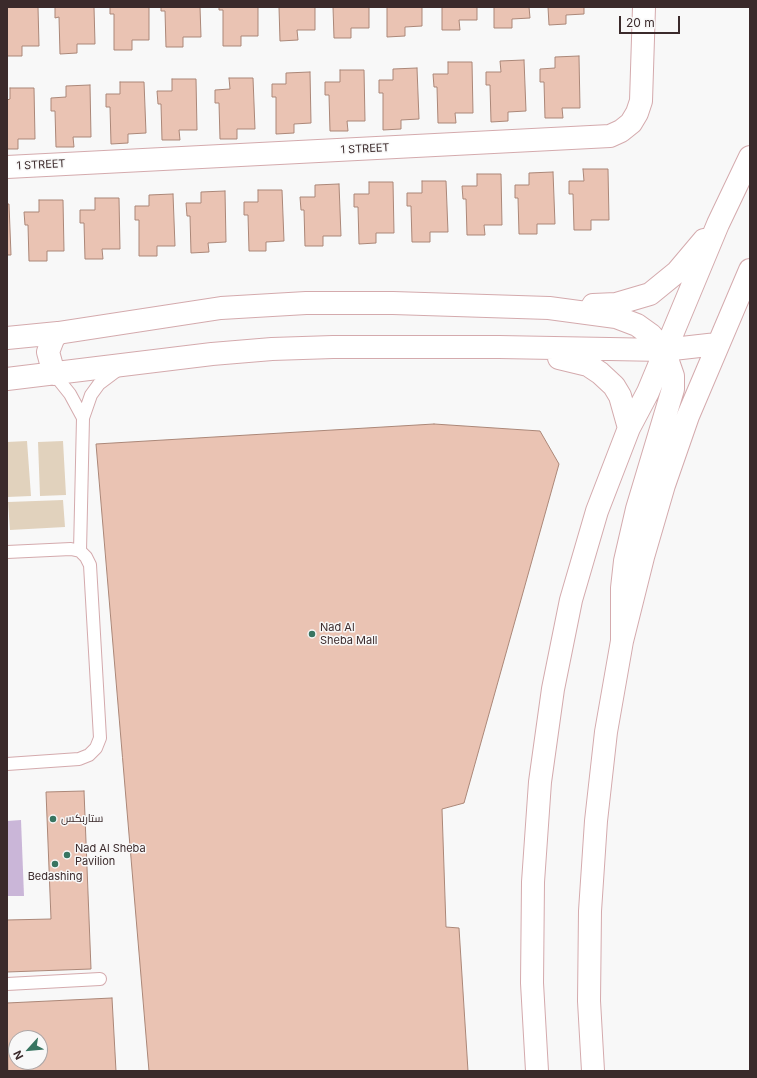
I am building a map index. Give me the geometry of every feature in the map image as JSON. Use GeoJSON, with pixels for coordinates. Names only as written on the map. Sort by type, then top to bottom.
{"type":"FeatureCollection","features":[{"type":"Feature","properties":{"kind":"street","name":"1 STREET"},"geometry":{"type":"LineString","coordinates":[[7,167],[610,136],[626,127],[637,113],[641,101],[644,7]]}},
{"type":"Feature","properties":{"kind":"street"},"geometry":{"type":"LineString","coordinates":[[537,1071],[532,984],[533,882],[541,774],[553,689],[571,600],[597,511],[629,428],[648,392],[664,350],[718,224],[750,157]]}},
{"type":"Feature","properties":{"kind":"street"},"geometry":{"type":"LineString","coordinates":[[550,308],[616,304],[650,294],[677,272],[718,224]]}},
{"type":"Feature","properties":{"kind":"street"},"geometry":{"type":"LineString","coordinates":[[593,1071],[589,1001],[590,911],[596,821],[604,747],[622,641],[643,557],[664,485],[688,416],[717,344],[750,270]]}},
{"type":"Feature","properties":{"kind":"street"},"geometry":{"type":"LineString","coordinates":[[7,338],[37,336],[221,308],[306,303],[393,303],[550,308],[616,316],[637,325],[651,335],[664,350],[670,363],[673,389],[637,509],[625,561],[622,588],[622,641]]}},
{"type":"Feature","properties":{"kind":"street"},"geometry":{"type":"LineString","coordinates":[[37,336],[46,325],[59,321],[157,309],[167,309],[188,313]]}},
{"type":"Feature","properties":{"kind":"street"},"geometry":{"type":"LineString","coordinates":[[54,374],[48,352],[53,339],[58,333]]}},
{"type":"Feature","properties":{"kind":"street"},"geometry":{"type":"LineString","coordinates":[[7,379],[212,354],[272,349],[333,347],[664,350],[717,344]]}},
{"type":"Feature","properties":{"kind":"street"},"geometry":{"type":"LineString","coordinates":[[499,348],[571,360],[588,365],[600,373],[614,386],[620,396],[629,428]]}},
{"type":"Feature","properties":{"kind":"lane"},"geometry":{"type":"LineString","coordinates":[[80,552],[83,418],[91,395],[99,384],[108,375],[120,368],[133,364]]}},
{"type":"Feature","properties":{"kind":"lane"},"geometry":{"type":"LineString","coordinates":[[54,374],[70,394],[83,418]]}},
{"type":"Feature","properties":{"kind":"lane"},"geometry":{"type":"LineString","coordinates":[[7,552],[71,549],[80,552],[86,557],[90,565],[100,738],[96,748],[89,755],[79,759],[7,764]]}},
{"type":"Feature","properties":{"kind":"lane"},"geometry":{"type":"LineString","coordinates":[[7,984],[100,979]]}},
{"type":"Feature","properties":{"kind":"shaded area"},"geometry":{"type":"Polygon","coordinates":[[[27,441],[31,496],[7,497],[7,442],[27,441]]]}},
{"type":"Feature","properties":{"kind":"shaded area"},"geometry":{"type":"Polygon","coordinates":[[[63,441],[66,495],[40,496],[38,442],[63,441]]]}},
{"type":"Feature","properties":{"kind":"shaded area"},"geometry":{"type":"Polygon","coordinates":[[[63,500],[65,527],[10,530],[8,502],[63,500]]]}},
{"type":"Feature","properties":{"kind":"shaded area"},"geometry":{"type":"Polygon","coordinates":[[[21,820],[24,896],[7,896],[7,821],[21,820]]]}},
{"type":"Feature","properties":{"kind":"building"},"geometry":{"type":"Polygon","coordinates":[[[7,7],[38,7],[39,46],[22,46],[22,56],[7,56],[7,7]]]}},
{"type":"Feature","properties":{"kind":"building"},"geometry":{"type":"Polygon","coordinates":[[[55,7],[94,7],[95,44],[77,44],[77,53],[60,54],[59,17],[55,18],[55,7]]]}},
{"type":"Feature","properties":{"kind":"building"},"geometry":{"type":"Polygon","coordinates":[[[110,7],[149,7],[149,40],[132,40],[132,50],[114,50],[114,14],[110,14],[110,7]]]}},
{"type":"Feature","properties":{"kind":"building"},"geometry":{"type":"Polygon","coordinates":[[[161,7],[200,7],[201,37],[183,37],[183,47],[166,47],[165,11],[161,11],[161,7]]]}},
{"type":"Feature","properties":{"kind":"building"},"geometry":{"type":"Polygon","coordinates":[[[219,7],[258,7],[258,36],[241,36],[241,46],[223,46],[223,10],[219,10],[219,7]]]}},
{"type":"Feature","properties":{"kind":"building"},"geometry":{"type":"Polygon","coordinates":[[[279,7],[315,7],[315,30],[297,30],[298,40],[280,41],[279,7]]]}},
{"type":"Feature","properties":{"kind":"building"},"geometry":{"type":"Polygon","coordinates":[[[333,7],[369,7],[369,28],[351,28],[351,38],[334,38],[333,7]]]}},
{"type":"Feature","properties":{"kind":"building"},"geometry":{"type":"Polygon","coordinates":[[[387,7],[422,7],[422,26],[405,27],[405,36],[387,37],[387,7]]]}},
{"type":"Feature","properties":{"kind":"building"},"geometry":{"type":"Polygon","coordinates":[[[442,7],[477,7],[477,20],[459,20],[460,30],[442,30],[442,7]]]}},
{"type":"Feature","properties":{"kind":"building"},"geometry":{"type":"Polygon","coordinates":[[[494,7],[529,7],[530,18],[512,19],[512,28],[494,28],[494,7]]]}},
{"type":"Feature","properties":{"kind":"building"},"geometry":{"type":"Polygon","coordinates":[[[548,7],[584,7],[584,14],[566,15],[566,24],[549,25],[548,7]]]}},
{"type":"Feature","properties":{"kind":"building"},"geometry":{"type":"Polygon","coordinates":[[[579,56],[580,108],[562,108],[563,118],[545,118],[544,82],[540,82],[540,69],[555,68],[555,57],[579,56]]]}},
{"type":"Feature","properties":{"kind":"building"},"geometry":{"type":"Polygon","coordinates":[[[524,60],[526,111],[508,112],[508,121],[491,122],[490,85],[486,85],[486,72],[501,72],[500,61],[524,60]]]}},
{"type":"Feature","properties":{"kind":"building"},"geometry":{"type":"Polygon","coordinates":[[[448,62],[472,62],[473,113],[455,113],[456,123],[438,123],[437,87],[434,87],[433,74],[448,74],[448,62]]]}},
{"type":"Feature","properties":{"kind":"building"},"geometry":{"type":"Polygon","coordinates":[[[417,68],[419,119],[401,120],[401,129],[383,130],[383,93],[379,93],[379,80],[393,80],[393,69],[417,68]]]}},
{"type":"Feature","properties":{"kind":"building"},"geometry":{"type":"Polygon","coordinates":[[[340,70],[364,70],[365,121],[347,121],[348,131],[330,131],[329,95],[325,95],[325,82],[340,82],[340,70]]]}},
{"type":"Feature","properties":{"kind":"building"},"geometry":{"type":"Polygon","coordinates":[[[310,72],[311,123],[294,124],[294,133],[276,134],[276,97],[272,97],[272,84],[286,84],[286,73],[310,72]]]}},
{"type":"Feature","properties":{"kind":"building"},"geometry":{"type":"Polygon","coordinates":[[[229,78],[253,78],[255,129],[237,129],[237,139],[220,139],[219,103],[215,103],[215,90],[230,89],[229,78]]]}},
{"type":"Feature","properties":{"kind":"building"},"geometry":{"type":"Polygon","coordinates":[[[172,79],[196,79],[197,130],[179,130],[180,140],[162,140],[161,104],[158,104],[157,91],[172,91],[172,79]]]}},
{"type":"Feature","properties":{"kind":"building"},"geometry":{"type":"Polygon","coordinates":[[[120,82],[144,82],[146,133],[128,134],[128,143],[111,144],[110,107],[106,107],[106,94],[120,94],[120,82]]]}},
{"type":"Feature","properties":{"kind":"building"},"geometry":{"type":"Polygon","coordinates":[[[90,85],[91,137],[73,137],[74,147],[56,147],[55,111],[51,111],[51,98],[66,97],[66,86],[90,85]]]}},
{"type":"Feature","properties":{"kind":"building"},"geometry":{"type":"Polygon","coordinates":[[[10,88],[34,88],[35,139],[18,139],[18,149],[7,149],[7,100],[10,99],[10,88]]]}},
{"type":"Feature","properties":{"kind":"building"},"geometry":{"type":"Polygon","coordinates":[[[583,169],[608,169],[609,220],[591,220],[591,230],[574,230],[573,194],[569,194],[569,181],[584,181],[583,169]]]}},
{"type":"Feature","properties":{"kind":"building"},"geometry":{"type":"Polygon","coordinates":[[[553,172],[555,224],[537,224],[537,234],[519,234],[518,198],[515,198],[515,185],[529,185],[529,173],[553,172]]]}},
{"type":"Feature","properties":{"kind":"building"},"geometry":{"type":"Polygon","coordinates":[[[477,174],[501,174],[502,225],[484,225],[485,235],[467,235],[466,199],[463,199],[462,186],[477,186],[477,174]]]}},
{"type":"Feature","properties":{"kind":"building"},"geometry":{"type":"Polygon","coordinates":[[[422,181],[446,181],[448,232],[430,232],[430,242],[412,242],[411,206],[407,206],[407,193],[422,193],[422,181]]]}},
{"type":"Feature","properties":{"kind":"building"},"geometry":{"type":"Polygon","coordinates":[[[369,182],[393,182],[394,233],[376,233],[376,243],[359,244],[358,207],[354,207],[354,194],[369,194],[369,182]]]}},
{"type":"Feature","properties":{"kind":"building"},"geometry":{"type":"Polygon","coordinates":[[[339,184],[341,236],[323,236],[323,246],[305,246],[304,210],[301,210],[300,197],[315,197],[315,185],[339,184]]]}},
{"type":"Feature","properties":{"kind":"building"},"geometry":{"type":"Polygon","coordinates":[[[258,190],[282,190],[284,241],[266,242],[266,251],[249,251],[248,215],[244,215],[244,202],[258,202],[258,190]]]}},
{"type":"Feature","properties":{"kind":"building"},"geometry":{"type":"Polygon","coordinates":[[[225,191],[226,242],[208,243],[209,252],[191,253],[190,216],[187,216],[186,203],[201,203],[201,192],[225,191]]]}},
{"type":"Feature","properties":{"kind":"building"},"geometry":{"type":"Polygon","coordinates":[[[173,194],[175,246],[157,246],[157,256],[139,256],[139,220],[135,220],[135,206],[149,206],[149,195],[173,194]]]}},
{"type":"Feature","properties":{"kind":"building"},"geometry":{"type":"Polygon","coordinates":[[[95,198],[119,198],[120,249],[102,249],[103,259],[85,259],[84,223],[80,223],[80,210],[95,210],[95,198]]]}},
{"type":"Feature","properties":{"kind":"building"},"geometry":{"type":"Polygon","coordinates":[[[39,200],[63,200],[64,251],[47,251],[47,261],[29,261],[28,225],[25,225],[24,212],[39,212],[39,200]]]}},
{"type":"Feature","properties":{"kind":"building"},"geometry":{"type":"Polygon","coordinates":[[[7,204],[9,204],[11,255],[7,255],[7,204]]]}},
{"type":"Feature","properties":{"kind":"building","name":"Nad Al Sheba Mall"},"geometry":{"type":"Polygon","coordinates":[[[434,424],[540,431],[559,464],[464,803],[442,809],[446,927],[459,928],[468,1071],[149,1071],[96,444],[434,424]]]}},
{"type":"Feature","properties":{"kind":"building","name":"Nad Al Sheba Pavilion"},"geometry":{"type":"Polygon","coordinates":[[[84,791],[91,969],[7,972],[7,920],[51,919],[46,792],[84,791]]]}},
{"type":"Feature","properties":{"kind":"building"},"geometry":{"type":"Polygon","coordinates":[[[112,998],[116,1071],[8,1071],[7,1003],[112,998]]]}},
{"type":"Feature","properties":{"kind":"place","name":"Nad Al Sheba Mall"},"geometry":{"type":"Point","coordinates":[312,634]}},
{"type":"Feature","properties":{"kind":"place","name":"ستاربكس"},"geometry":{"type":"Point","coordinates":[53,819]}},
{"type":"Feature","properties":{"kind":"place","name":"Nad Al Sheba Pavilion"},"geometry":{"type":"Point","coordinates":[67,855]}},
{"type":"Feature","properties":{"kind":"place","name":"Bedashing"},"geometry":{"type":"Point","coordinates":[55,864]}}]}
